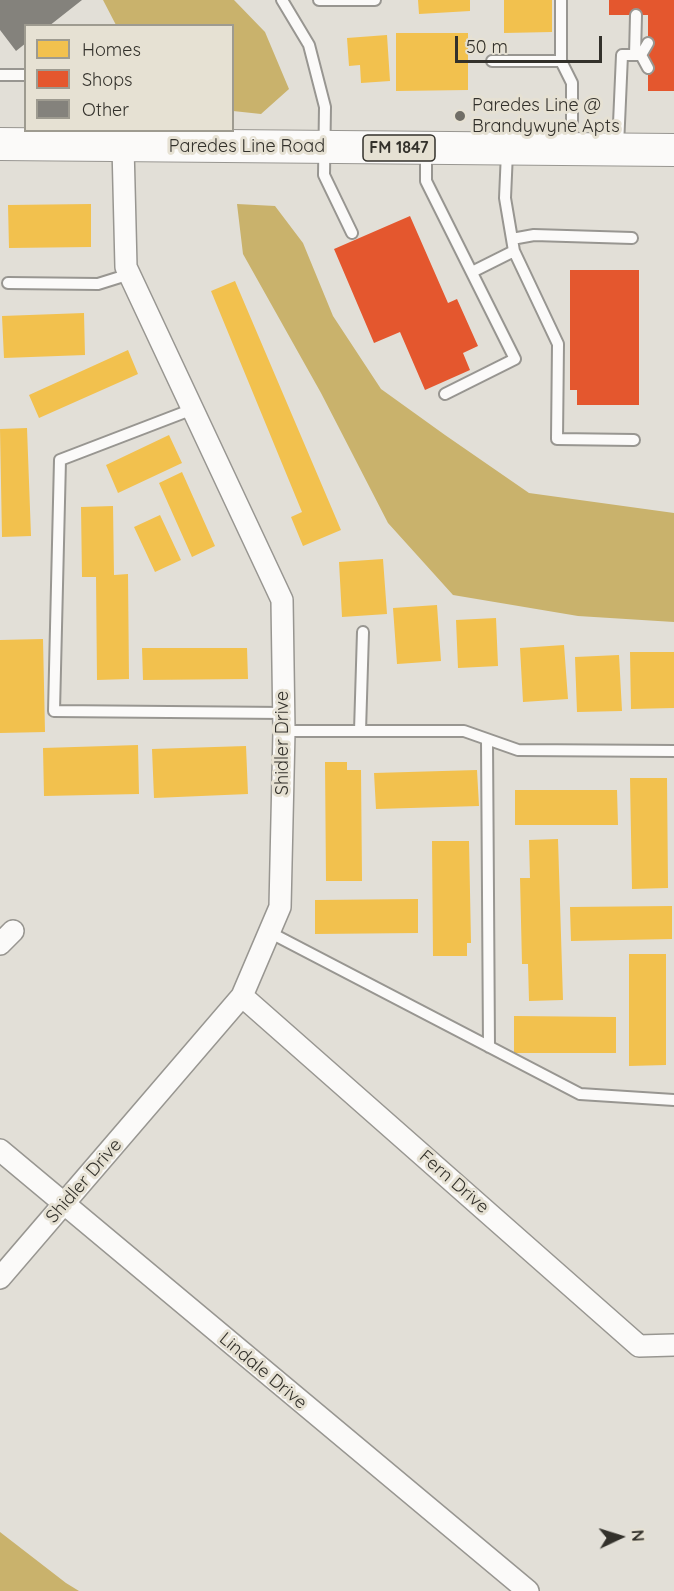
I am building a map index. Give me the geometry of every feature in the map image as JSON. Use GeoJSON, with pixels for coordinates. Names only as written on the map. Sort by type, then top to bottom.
{"type":"FeatureCollection","features":[{"type":"Feature","properties":{"kind":"main road","name":"Paredes Line Road"},"geometry":{"type":"LineString","coordinates":[[0,144],[123,146],[154,138],[325,147],[674,150]]}},
{"type":"Feature","properties":{"kind":"street","name":"Shidler Drive"},"geometry":{"type":"LineString","coordinates":[[0,1278],[242,996],[280,907],[284,722],[282,600],[130,274],[126,255],[123,146]]}},
{"type":"Feature","properties":{"kind":"street","name":"Fern Drive"},"geometry":{"type":"LineString","coordinates":[[242,996],[639,1346],[674,1345]]}},
{"type":"Feature","properties":{"kind":"street","name":"Lindale Drive"},"geometry":{"type":"LineString","coordinates":[[0,1150],[63,1206],[528,1591]]}},
{"type":"Feature","properties":{"kind":"lane"},"geometry":{"type":"LineString","coordinates":[[282,0],[309,45],[325,107],[324,174],[352,233]]}},
{"type":"Feature","properties":{"kind":"lane"},"geometry":{"type":"LineString","coordinates":[[319,0],[375,0]]}},
{"type":"Feature","properties":{"kind":"lane"},"geometry":{"type":"LineString","coordinates":[[561,0],[561,61],[572,83],[572,148]]}},
{"type":"Feature","properties":{"kind":"lane"},"geometry":{"type":"LineString","coordinates":[[636,15],[638,55],[648,68]]}},
{"type":"Feature","properties":{"kind":"lane"},"geometry":{"type":"LineString","coordinates":[[638,55],[648,43]]}},
{"type":"Feature","properties":{"kind":"lane"},"geometry":{"type":"LineString","coordinates":[[618,149],[622,55],[638,55]]}},
{"type":"Feature","properties":{"kind":"lane"},"geometry":{"type":"LineString","coordinates":[[492,61],[561,61]]}},
{"type":"Feature","properties":{"kind":"lane"},"geometry":{"type":"LineString","coordinates":[[0,75],[24,75]]}},
{"type":"Feature","properties":{"kind":"lane"},"geometry":{"type":"LineString","coordinates":[[426,148],[426,181],[515,359],[445,394]]}},
{"type":"Feature","properties":{"kind":"lane"},"geometry":{"type":"LineString","coordinates":[[507,148],[506,198],[514,251],[558,344],[557,439],[634,440]]}},
{"type":"Feature","properties":{"kind":"lane"},"geometry":{"type":"LineString","coordinates":[[512,239],[534,235],[632,238]]}},
{"type":"Feature","properties":{"kind":"lane"},"geometry":{"type":"LineString","coordinates":[[472,272],[514,251]]}},
{"type":"Feature","properties":{"kind":"lane"},"geometry":{"type":"LineString","coordinates":[[8,283],[98,284],[130,274]]}},
{"type":"Feature","properties":{"kind":"lane"},"geometry":{"type":"LineString","coordinates":[[193,409],[60,460],[54,711],[284,722],[360,731],[464,731],[518,750],[674,751]]}},
{"type":"Feature","properties":{"kind":"lane"},"geometry":{"type":"LineString","coordinates":[[360,731],[363,632]]}},
{"type":"Feature","properties":{"kind":"lane"},"geometry":{"type":"LineString","coordinates":[[487,740],[489,1047]]}},
{"type":"Feature","properties":{"kind":"lane"},"geometry":{"type":"LineString","coordinates":[[270,932],[580,1094],[674,1100]]}},
{"type":"Feature","properties":{"kind":"shaded area"},"geometry":{"type":"Polygon","coordinates":[[[103,0],[234,0],[265,32],[289,89],[261,114],[234,111],[234,24],[115,24],[103,0]]]}},
{"type":"Feature","properties":{"kind":"shaded area"},"geometry":{"type":"Polygon","coordinates":[[[237,204],[275,206],[303,243],[333,316],[381,389],[445,435],[529,493],[674,513],[674,622],[578,616],[453,595],[388,523],[321,393],[243,254],[237,204]]]}},
{"type":"Feature","properties":{"kind":"shaded area"},"geometry":{"type":"Polygon","coordinates":[[[0,1532],[66,1583],[79,1591],[0,1591],[0,1532]]]}},
{"type":"Feature","properties":{"kind":"building: Homes"},"geometry":{"type":"Polygon","coordinates":[[[418,0],[470,0],[470,11],[419,14],[418,0]]]}},
{"type":"Feature","properties":{"kind":"building: Homes"},"geometry":{"type":"Polygon","coordinates":[[[504,0],[552,0],[552,32],[504,33],[504,0]]]}},
{"type":"Feature","properties":{"kind":"building: Homes"},"geometry":{"type":"Polygon","coordinates":[[[396,33],[468,33],[468,90],[396,91],[396,33]]]}},
{"type":"Feature","properties":{"kind":"building: Homes"},"geometry":{"type":"Polygon","coordinates":[[[387,35],[390,81],[361,83],[360,65],[349,66],[347,38],[387,35]]]}},
{"type":"Feature","properties":{"kind":"building: Homes"},"geometry":{"type":"Polygon","coordinates":[[[91,204],[91,247],[9,248],[8,205],[91,204]]]}},
{"type":"Feature","properties":{"kind":"building: Homes"},"geometry":{"type":"Polygon","coordinates":[[[235,281],[341,530],[303,546],[291,517],[302,512],[211,291],[235,281]]]}},
{"type":"Feature","properties":{"kind":"building: Homes"},"geometry":{"type":"Polygon","coordinates":[[[84,313],[85,355],[4,358],[2,316],[84,313]]]}},
{"type":"Feature","properties":{"kind":"building: Homes"},"geometry":{"type":"Polygon","coordinates":[[[128,350],[138,374],[39,418],[29,395],[128,350]]]}},
{"type":"Feature","properties":{"kind":"building: Homes"},"geometry":{"type":"Polygon","coordinates":[[[27,428],[31,536],[2,537],[0,429],[27,428]]]}},
{"type":"Feature","properties":{"kind":"building: Homes"},"geometry":{"type":"Polygon","coordinates":[[[169,435],[182,463],[118,493],[106,465],[169,435]]]}},
{"type":"Feature","properties":{"kind":"building: Homes"},"geometry":{"type":"Polygon","coordinates":[[[182,472],[215,546],[192,557],[159,483],[182,472]]]}},
{"type":"Feature","properties":{"kind":"building: Homes"},"geometry":{"type":"Polygon","coordinates":[[[113,506],[114,575],[128,574],[129,679],[97,680],[96,577],[82,577],[81,507],[113,506]]]}},
{"type":"Feature","properties":{"kind":"building: Homes"},"geometry":{"type":"Polygon","coordinates":[[[160,515],[181,560],[155,572],[134,527],[160,515]]]}},
{"type":"Feature","properties":{"kind":"building: Homes"},"geometry":{"type":"Polygon","coordinates":[[[383,559],[387,614],[342,617],[339,562],[383,559]]]}},
{"type":"Feature","properties":{"kind":"building: Homes"},"geometry":{"type":"Polygon","coordinates":[[[437,605],[441,661],[397,664],[393,608],[437,605]]]}},
{"type":"Feature","properties":{"kind":"building: Homes"},"geometry":{"type":"Polygon","coordinates":[[[496,618],[498,666],[458,668],[456,620],[496,618]]]}},
{"type":"Feature","properties":{"kind":"building: Homes"},"geometry":{"type":"Polygon","coordinates":[[[43,639],[45,732],[0,733],[0,640],[43,639]]]}},
{"type":"Feature","properties":{"kind":"building: Homes"},"geometry":{"type":"Polygon","coordinates":[[[564,645],[568,699],[523,702],[520,648],[564,645]]]}},
{"type":"Feature","properties":{"kind":"building: Homes"},"geometry":{"type":"Polygon","coordinates":[[[142,648],[247,648],[248,679],[143,680],[142,648]]]}},
{"type":"Feature","properties":{"kind":"building: Homes"},"geometry":{"type":"Polygon","coordinates":[[[630,652],[674,652],[674,708],[631,709],[630,652]]]}},
{"type":"Feature","properties":{"kind":"building: Homes"},"geometry":{"type":"Polygon","coordinates":[[[619,655],[622,711],[577,712],[575,657],[619,655]]]}},
{"type":"Feature","properties":{"kind":"building: Homes"},"geometry":{"type":"Polygon","coordinates":[[[138,745],[139,794],[44,796],[43,748],[138,745]]]}},
{"type":"Feature","properties":{"kind":"building: Homes"},"geometry":{"type":"Polygon","coordinates":[[[246,746],[248,794],[154,798],[152,749],[246,746]]]}},
{"type":"Feature","properties":{"kind":"building: Homes"},"geometry":{"type":"Polygon","coordinates":[[[325,762],[347,762],[347,770],[361,770],[362,881],[326,881],[325,762]]]}},
{"type":"Feature","properties":{"kind":"building: Homes"},"geometry":{"type":"Polygon","coordinates":[[[477,770],[479,806],[376,809],[374,773],[477,770]]]}},
{"type":"Feature","properties":{"kind":"building: Homes"},"geometry":{"type":"Polygon","coordinates":[[[630,778],[667,778],[668,888],[632,889],[630,778]]]}},
{"type":"Feature","properties":{"kind":"building: Homes"},"geometry":{"type":"Polygon","coordinates":[[[515,790],[617,790],[618,825],[515,825],[515,790]]]}},
{"type":"Feature","properties":{"kind":"building: Homes"},"geometry":{"type":"Polygon","coordinates":[[[558,839],[563,1000],[529,1001],[528,964],[522,964],[520,878],[530,878],[529,840],[558,839]]]}},
{"type":"Feature","properties":{"kind":"building: Homes"},"geometry":{"type":"Polygon","coordinates":[[[432,841],[469,841],[471,943],[467,943],[467,956],[433,956],[432,841]]]}},
{"type":"Feature","properties":{"kind":"building: Homes"},"geometry":{"type":"Polygon","coordinates":[[[418,899],[418,933],[315,934],[315,900],[418,899]]]}},
{"type":"Feature","properties":{"kind":"building: Homes"},"geometry":{"type":"Polygon","coordinates":[[[672,906],[672,939],[571,941],[570,907],[672,906]]]}},
{"type":"Feature","properties":{"kind":"building: Homes"},"geometry":{"type":"Polygon","coordinates":[[[629,954],[666,954],[666,1065],[629,1066],[629,954]]]}},
{"type":"Feature","properties":{"kind":"building: Homes"},"geometry":{"type":"Polygon","coordinates":[[[514,1016],[616,1017],[616,1053],[514,1053],[514,1016]]]}},
{"type":"Feature","properties":{"kind":"building: Shops"},"geometry":{"type":"Polygon","coordinates":[[[609,0],[674,0],[674,91],[648,91],[648,15],[609,15],[609,0]]]}},
{"type":"Feature","properties":{"kind":"building: Shops"},"geometry":{"type":"Polygon","coordinates":[[[410,216],[448,303],[457,299],[478,346],[463,353],[470,370],[425,390],[400,332],[374,343],[334,249],[410,216]]]}},
{"type":"Feature","properties":{"kind":"building: Shops"},"geometry":{"type":"Polygon","coordinates":[[[570,270],[639,270],[639,405],[577,405],[577,390],[570,390],[570,270]]]}},
{"type":"Feature","properties":{"kind":"building: Other"},"geometry":{"type":"Polygon","coordinates":[[[0,0],[82,0],[52,24],[24,24],[24,45],[16,51],[0,30],[0,0]]]}},
{"type":"Feature","properties":{"kind":"place","name":"Paredes Line @ Brandywyne Apts"},"geometry":{"type":"Point","coordinates":[460,116]}}]}
